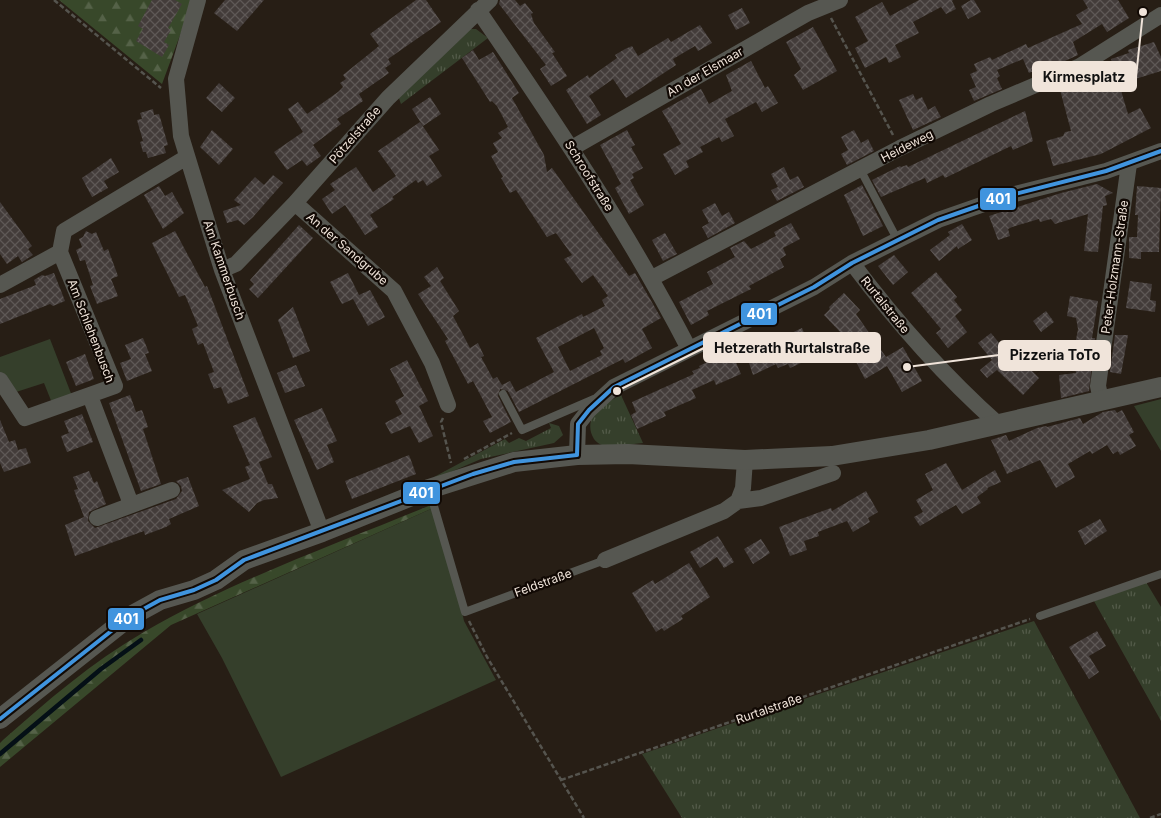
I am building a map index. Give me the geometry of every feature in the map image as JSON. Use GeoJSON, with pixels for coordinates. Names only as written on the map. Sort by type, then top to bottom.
{"type":"FeatureCollection","features":[{"type":"Feature","properties":{"kind":"street","name":"Am Kammerbusch"},"geometry":{"type":"LineString","coordinates":[[198,0],[178,71],[176,92],[180,136],[222,270],[322,532]]}},
{"type":"Feature","properties":{"kind":"street","name":"An der Elsmaar"},"geometry":{"type":"LineString","coordinates":[[572,148],[808,14],[833,4]]}},
{"type":"Feature","properties":{"kind":"street","name":"Schroofstraße"},"geometry":{"type":"LineString","coordinates":[[484,5],[652,278],[689,349]]}},
{"type":"Feature","properties":{"kind":"street","name":"Pötzelstraße"},"geometry":{"type":"LineString","coordinates":[[222,270],[236,264],[295,203],[388,98],[484,5]]}},
{"type":"Feature","properties":{"kind":"street","name":"Heideweg"},"geometry":{"type":"LineString","coordinates":[[652,278],[900,148],[991,104],[1080,66],[1161,14]]}},
{"type":"Feature","properties":{"kind":"street"},"geometry":{"type":"LineString","coordinates":[[577,455],[578,424],[605,394],[614,387],[814,287],[852,263],[956,213],[1007,196],[1130,164],[1161,152]]}},
{"type":"Feature","properties":{"kind":"street"},"geometry":{"type":"LineString","coordinates":[[2,280],[60,252],[64,231],[187,157]]}},
{"type":"Feature","properties":{"kind":"street","name":"Peter-Holzmann-Straße"},"geometry":{"type":"LineString","coordinates":[[1101,400],[1098,386],[1130,164]]}},
{"type":"Feature","properties":{"kind":"street","name":"An der Sandgrube"},"geometry":{"type":"LineString","coordinates":[[295,203],[394,291],[432,363],[448,405]]}},
{"type":"Feature","properties":{"kind":"street","name":"Am Schlehenbusch"},"geometry":{"type":"LineString","coordinates":[[0,380],[24,418],[115,386],[60,252]]}},
{"type":"Feature","properties":{"kind":"street","name":"Rurtalstraße"},"geometry":{"type":"LineString","coordinates":[[852,263],[887,310],[945,376],[998,424]]}},
{"type":"Feature","properties":{"kind":"street"},"geometry":{"type":"LineString","coordinates":[[0,719],[136,613],[160,600],[194,590],[216,580],[244,560],[322,532],[429,489],[514,462],[577,455],[628,454],[745,460],[832,456],[929,440],[1161,387]]}},
{"type":"Feature","properties":{"kind":"street","name":"Am Schlehenbusch"},"geometry":{"type":"LineString","coordinates":[[90,396],[131,504]]}},
{"type":"Feature","properties":{"kind":"street"},"geometry":{"type":"LineString","coordinates":[[738,501],[743,488],[745,460]]}},
{"type":"Feature","properties":{"kind":"street","name":"Feldstraße"},"geometry":{"type":"LineString","coordinates":[[606,560],[724,511],[738,501],[761,498],[833,473]]}},
{"type":"Feature","properties":{"kind":"street"},"geometry":{"type":"LineString","coordinates":[[97,518],[172,490]]}},
{"type":"Feature","properties":{"kind":"lane"},"geometry":{"type":"LineString","coordinates":[[860,169],[897,240]]}},
{"type":"Feature","properties":{"kind":"lane"},"geometry":{"type":"LineString","coordinates":[[503,394],[522,430],[605,394]]}},
{"type":"Feature","properties":{"kind":"lane"},"geometry":{"type":"LineString","coordinates":[[429,489],[465,612]]}},
{"type":"Feature","properties":{"kind":"lane","name":"Feldstraße"},"geometry":{"type":"LineString","coordinates":[[465,612],[606,560]]}},
{"type":"Feature","properties":{"kind":"lane"},"geometry":{"type":"LineString","coordinates":[[1040,616],[1161,574]]}},
{"type":"Feature","properties":{"kind":"path"},"geometry":{"type":"LineString","coordinates":[[54,0],[163,90],[176,92]]}},
{"type":"Feature","properties":{"kind":"path"},"geometry":{"type":"LineString","coordinates":[[833,4],[900,148]]}},
{"type":"Feature","properties":{"kind":"path"},"geometry":{"type":"LineString","coordinates":[[448,405],[441,422],[452,465],[522,430]]}},
{"type":"Feature","properties":{"kind":"path"},"geometry":{"type":"LineString","coordinates":[[465,612],[487,657],[584,818]]}},
{"type":"Feature","properties":{"kind":"path","name":"Rurtalstraße"},"geometry":{"type":"LineString","coordinates":[[561,780],[1040,616]]}},
{"type":"Feature","properties":{"kind":"path"},"geometry":{"type":"LineString","coordinates":[[1150,818],[1161,814]]}},
{"type":"Feature","properties":{"kind":"green space"},"geometry":{"type":"Polygon","coordinates":[[[59,0],[193,0],[162,84],[59,0]]]}},
{"type":"Feature","properties":{"kind":"green space"},"geometry":{"type":"Polygon","coordinates":[[[466,29],[476,29],[488,38],[401,104],[397,93],[466,29]]]}},
{"type":"Feature","properties":{"kind":"green space"},"geometry":{"type":"Polygon","coordinates":[[[50,339],[72,396],[52,403],[44,383],[13,393],[0,374],[0,357],[50,339]]]}},
{"type":"Feature","properties":{"kind":"green space"},"geometry":{"type":"Polygon","coordinates":[[[621,395],[643,443],[616,446],[601,445],[594,439],[590,424],[602,407],[621,395]]]}},
{"type":"Feature","properties":{"kind":"green space"},"geometry":{"type":"Polygon","coordinates":[[[1161,399],[1161,451],[1134,406],[1161,399]]]}},
{"type":"Feature","properties":{"kind":"green space"},"geometry":{"type":"Polygon","coordinates":[[[549,423],[559,426],[563,435],[554,443],[481,459],[432,480],[434,477],[505,439],[509,443],[519,438],[526,441],[551,428],[549,423]]]}},
{"type":"Feature","properties":{"kind":"green space"},"geometry":{"type":"Polygon","coordinates":[[[431,505],[433,508],[171,625],[0,767],[0,743],[3,740],[70,683],[106,656],[144,632],[178,613],[249,580],[431,505]]]}},
{"type":"Feature","properties":{"kind":"green space"},"geometry":{"type":"Polygon","coordinates":[[[433,508],[449,553],[464,621],[496,680],[281,777],[222,658],[197,614],[433,508]]]}},
{"type":"Feature","properties":{"kind":"green space"},"geometry":{"type":"Polygon","coordinates":[[[1146,582],[1161,607],[1161,721],[1094,601],[1146,582]]]}},
{"type":"Feature","properties":{"kind":"green space"},"geometry":{"type":"Polygon","coordinates":[[[1034,621],[1140,818],[682,818],[642,754],[1034,621]]]}},
{"type":"Feature","properties":{"kind":"building"},"geometry":{"type":"Polygon","coordinates":[[[152,0],[175,0],[182,4],[168,28],[171,30],[164,42],[169,45],[162,57],[136,41],[143,29],[138,26],[152,0]]]}},
{"type":"Feature","properties":{"kind":"building"},"geometry":{"type":"Polygon","coordinates":[[[225,0],[264,0],[237,31],[214,13],[225,0]]]}},
{"type":"Feature","properties":{"kind":"building"},"geometry":{"type":"Polygon","coordinates":[[[416,0],[426,0],[441,22],[388,59],[391,64],[385,68],[389,73],[359,94],[363,101],[337,119],[341,124],[313,145],[321,156],[307,166],[302,160],[287,170],[274,152],[303,132],[288,109],[298,102],[307,114],[338,92],[343,87],[340,83],[346,79],[343,75],[379,46],[370,34],[416,0]]]}},
{"type":"Feature","properties":{"kind":"building"},"geometry":{"type":"Polygon","coordinates":[[[500,0],[515,0],[520,6],[525,3],[533,13],[531,14],[534,23],[555,52],[552,53],[567,76],[551,86],[540,69],[546,65],[499,4],[500,0]]]}},
{"type":"Feature","properties":{"kind":"building"},"geometry":{"type":"Polygon","coordinates":[[[919,0],[953,0],[956,9],[946,14],[941,7],[913,22],[919,33],[895,45],[901,57],[889,63],[886,57],[865,68],[855,48],[868,41],[855,17],[882,2],[890,16],[919,0]]]}},
{"type":"Feature","properties":{"kind":"building"},"geometry":{"type":"Polygon","coordinates":[[[974,0],[981,12],[968,19],[961,6],[974,0]]]}},
{"type":"Feature","properties":{"kind":"building"},"geometry":{"type":"Polygon","coordinates":[[[1083,0],[1118,0],[1129,18],[1107,32],[1102,24],[1073,42],[1078,55],[1054,66],[1053,63],[1029,73],[1023,59],[997,70],[1000,76],[997,78],[1002,89],[974,101],[969,90],[976,87],[970,74],[977,71],[974,64],[990,57],[992,60],[1026,44],[1028,48],[1082,24],[1076,15],[1088,8],[1083,0]]]}},
{"type":"Feature","properties":{"kind":"building"},"geometry":{"type":"Polygon","coordinates":[[[742,8],[750,23],[736,30],[728,15],[742,8]]]}},
{"type":"Feature","properties":{"kind":"building"},"geometry":{"type":"Polygon","coordinates":[[[700,25],[712,43],[698,51],[695,46],[673,59],[676,65],[626,98],[613,79],[589,96],[601,115],[587,124],[566,90],[588,75],[589,78],[617,58],[615,55],[625,49],[632,46],[638,56],[668,38],[671,42],[700,25]]]}},
{"type":"Feature","properties":{"kind":"building"},"geometry":{"type":"Polygon","coordinates":[[[813,27],[837,71],[803,90],[794,75],[801,69],[786,42],[813,27]]]}},
{"type":"Feature","properties":{"kind":"building"},"geometry":{"type":"Polygon","coordinates":[[[1154,42],[1161,57],[1161,71],[1119,84],[1128,114],[1140,108],[1151,128],[1101,154],[1053,166],[1046,141],[1063,136],[1065,132],[1071,131],[1059,86],[1100,65],[1112,62],[1111,59],[1129,53],[1128,50],[1154,42]]]}},
{"type":"Feature","properties":{"kind":"building"},"geometry":{"type":"Polygon","coordinates":[[[473,50],[479,60],[493,52],[519,93],[512,98],[544,155],[547,172],[552,168],[629,276],[635,273],[661,318],[642,329],[652,348],[625,363],[623,359],[519,412],[508,391],[500,389],[498,396],[511,422],[490,433],[483,421],[492,417],[473,381],[468,384],[445,341],[448,339],[418,294],[431,286],[424,277],[437,267],[444,278],[440,281],[459,311],[453,316],[470,348],[478,343],[484,356],[481,357],[493,379],[497,377],[502,385],[510,381],[516,392],[554,372],[536,338],[582,314],[583,317],[605,306],[602,300],[608,296],[593,275],[582,283],[564,259],[572,255],[556,233],[547,237],[516,190],[510,193],[491,156],[498,152],[493,143],[502,138],[498,133],[508,127],[497,106],[492,101],[490,102],[462,58],[473,50]],[[594,328],[558,347],[570,371],[602,355],[600,351],[604,348],[594,328]]]}},
{"type":"Feature","properties":{"kind":"building"},"geometry":{"type":"Polygon","coordinates":[[[751,61],[765,88],[768,86],[778,103],[762,112],[756,102],[725,119],[734,136],[722,142],[719,137],[700,147],[703,152],[686,161],[689,167],[675,175],[663,154],[681,144],[662,111],[701,89],[709,104],[732,91],[726,75],[751,61]]]}},
{"type":"Feature","properties":{"kind":"building"},"geometry":{"type":"Polygon","coordinates":[[[219,83],[235,98],[222,112],[206,98],[219,83]]]}},
{"type":"Feature","properties":{"kind":"building"},"geometry":{"type":"Polygon","coordinates":[[[913,94],[916,100],[922,97],[928,110],[935,106],[941,117],[913,130],[899,100],[913,94]]]}},
{"type":"Feature","properties":{"kind":"building"},"geometry":{"type":"Polygon","coordinates":[[[430,97],[441,114],[423,126],[412,109],[430,97]]]}},
{"type":"Feature","properties":{"kind":"building"},"geometry":{"type":"Polygon","coordinates":[[[153,109],[154,115],[159,114],[168,145],[164,146],[166,153],[148,158],[146,152],[143,152],[140,142],[143,141],[137,120],[142,119],[140,113],[153,109]]]}},
{"type":"Feature","properties":{"kind":"building"},"geometry":{"type":"Polygon","coordinates":[[[1025,111],[1033,141],[1013,150],[1011,146],[945,178],[943,175],[927,183],[925,178],[881,197],[872,180],[900,166],[907,165],[908,167],[1025,111]]]}},
{"type":"Feature","properties":{"kind":"building"},"geometry":{"type":"Polygon","coordinates":[[[420,122],[439,150],[429,156],[442,176],[427,186],[423,180],[418,183],[416,180],[392,197],[394,199],[370,215],[378,227],[365,235],[345,205],[332,214],[322,199],[335,190],[330,184],[356,167],[373,192],[396,176],[378,151],[420,122]]]}},
{"type":"Feature","properties":{"kind":"building"},"geometry":{"type":"Polygon","coordinates":[[[212,130],[233,149],[219,165],[200,147],[212,130]]]}},
{"type":"Feature","properties":{"kind":"building"},"geometry":{"type":"Polygon","coordinates":[[[627,130],[635,145],[631,147],[643,168],[632,174],[634,178],[630,180],[644,205],[629,214],[615,188],[621,184],[600,145],[627,130]]]}},
{"type":"Feature","properties":{"kind":"building"},"geometry":{"type":"Polygon","coordinates":[[[854,130],[861,143],[868,139],[874,151],[847,165],[841,154],[848,150],[841,137],[854,130]]]}},
{"type":"Feature","properties":{"kind":"building"},"geometry":{"type":"Polygon","coordinates":[[[111,158],[119,172],[104,181],[108,188],[92,197],[82,178],[111,158]]]}},
{"type":"Feature","properties":{"kind":"building"},"geometry":{"type":"Polygon","coordinates":[[[784,167],[790,180],[798,176],[804,187],[777,201],[771,190],[778,187],[771,174],[784,167]]]}},
{"type":"Feature","properties":{"kind":"building"},"geometry":{"type":"Polygon","coordinates":[[[273,175],[283,183],[253,217],[244,225],[238,220],[227,223],[223,211],[241,205],[234,200],[255,177],[264,185],[273,175]]]}},
{"type":"Feature","properties":{"kind":"building"},"geometry":{"type":"Polygon","coordinates":[[[1097,184],[1113,193],[1105,196],[1107,205],[1103,206],[1098,252],[1084,251],[1088,214],[1055,224],[1051,219],[1040,222],[1039,219],[1008,229],[1010,236],[998,240],[989,216],[1061,193],[1097,184]]]}},
{"type":"Feature","properties":{"kind":"building"},"geometry":{"type":"Polygon","coordinates":[[[862,185],[883,226],[863,236],[844,195],[862,185]]]}},
{"type":"Feature","properties":{"kind":"building"},"geometry":{"type":"Polygon","coordinates":[[[159,186],[165,196],[172,192],[184,213],[163,229],[144,195],[159,186]]]}},
{"type":"Feature","properties":{"kind":"building"},"geometry":{"type":"Polygon","coordinates":[[[1137,186],[1161,188],[1159,252],[1141,252],[1141,259],[1129,258],[1129,237],[1137,237],[1138,215],[1135,215],[1137,186]]]}},
{"type":"Feature","properties":{"kind":"building"},"geometry":{"type":"Polygon","coordinates":[[[0,202],[32,246],[28,249],[33,255],[22,262],[18,256],[7,264],[0,254],[0,202]]]}},
{"type":"Feature","properties":{"kind":"building"},"geometry":{"type":"Polygon","coordinates":[[[715,203],[722,216],[729,212],[735,223],[708,238],[702,227],[709,223],[702,210],[715,203]]]}},
{"type":"Feature","properties":{"kind":"building"},"geometry":{"type":"Polygon","coordinates":[[[791,223],[800,239],[783,248],[786,255],[780,259],[784,267],[749,286],[751,289],[707,311],[709,315],[691,325],[679,302],[713,284],[707,272],[735,257],[730,248],[744,241],[751,249],[776,236],[774,232],[791,223]]]}},
{"type":"Feature","properties":{"kind":"building"},"geometry":{"type":"Polygon","coordinates":[[[962,224],[972,240],[958,249],[957,246],[939,261],[930,250],[950,235],[948,232],[962,224]]]}},
{"type":"Feature","properties":{"kind":"building"},"geometry":{"type":"Polygon","coordinates":[[[299,225],[313,238],[258,298],[249,289],[254,284],[250,280],[299,225]]]}},
{"type":"Feature","properties":{"kind":"building"},"geometry":{"type":"Polygon","coordinates":[[[86,231],[92,234],[96,232],[104,251],[108,249],[118,276],[111,279],[118,296],[97,304],[90,286],[93,285],[85,260],[80,261],[76,250],[82,247],[79,239],[83,237],[86,231]]]}},
{"type":"Feature","properties":{"kind":"building"},"geometry":{"type":"Polygon","coordinates":[[[175,231],[205,287],[207,286],[249,396],[228,404],[221,387],[214,389],[208,374],[214,372],[203,343],[198,345],[192,329],[198,326],[185,295],[179,297],[152,243],[175,231]]]}},
{"type":"Feature","properties":{"kind":"building"},"geometry":{"type":"Polygon","coordinates":[[[665,233],[677,254],[663,261],[652,240],[665,233]]]}},
{"type":"Feature","properties":{"kind":"building"},"geometry":{"type":"Polygon","coordinates":[[[894,255],[908,272],[893,285],[878,266],[894,255]]]}},
{"type":"Feature","properties":{"kind":"building"},"geometry":{"type":"Polygon","coordinates":[[[936,272],[957,297],[954,300],[962,310],[955,316],[967,332],[948,348],[936,333],[941,329],[911,293],[936,272]]]}},
{"type":"Feature","properties":{"kind":"building"},"geometry":{"type":"Polygon","coordinates":[[[54,273],[65,301],[53,306],[50,304],[0,324],[0,299],[36,285],[34,280],[42,275],[54,273]]]}},
{"type":"Feature","properties":{"kind":"building"},"geometry":{"type":"Polygon","coordinates":[[[348,273],[359,295],[370,290],[385,317],[368,326],[353,299],[342,304],[330,282],[348,273]]]}},
{"type":"Feature","properties":{"kind":"building"},"geometry":{"type":"Polygon","coordinates":[[[1130,281],[1152,284],[1150,300],[1156,301],[1155,312],[1126,308],[1130,281]]]}},
{"type":"Feature","properties":{"kind":"building"},"geometry":{"type":"Polygon","coordinates":[[[844,293],[860,310],[856,314],[886,357],[903,347],[922,381],[902,392],[887,366],[865,379],[854,358],[861,354],[846,332],[843,335],[824,315],[830,309],[829,307],[844,293]]]}},
{"type":"Feature","properties":{"kind":"building"},"geometry":{"type":"Polygon","coordinates":[[[1070,296],[1098,301],[1092,338],[1095,338],[1089,391],[1061,398],[1059,375],[1076,373],[1071,341],[1076,340],[1078,329],[1076,318],[1067,316],[1070,296]]]}},
{"type":"Feature","properties":{"kind":"building"},"geometry":{"type":"Polygon","coordinates":[[[293,307],[310,351],[293,358],[278,320],[293,307]]]}},
{"type":"Feature","properties":{"kind":"building"},"geometry":{"type":"Polygon","coordinates":[[[1046,311],[1054,322],[1041,332],[1033,321],[1046,311]]]}},
{"type":"Feature","properties":{"kind":"building"},"geometry":{"type":"Polygon","coordinates":[[[802,328],[808,342],[794,348],[801,363],[790,368],[788,364],[778,368],[776,364],[753,375],[749,363],[761,358],[756,346],[767,341],[768,344],[802,328]]]}},
{"type":"Feature","properties":{"kind":"building"},"geometry":{"type":"Polygon","coordinates":[[[991,333],[1005,350],[1014,343],[1020,351],[1011,359],[1014,362],[1018,357],[1039,378],[1023,395],[997,370],[987,378],[980,370],[992,360],[978,343],[991,333]]]}},
{"type":"Feature","properties":{"kind":"building"},"geometry":{"type":"Polygon","coordinates":[[[1115,335],[1128,335],[1121,374],[1110,372],[1115,335]]]}},
{"type":"Feature","properties":{"kind":"building"},"geometry":{"type":"Polygon","coordinates":[[[143,338],[149,353],[145,354],[152,371],[127,381],[120,363],[131,359],[125,345],[143,338]]]}},
{"type":"Feature","properties":{"kind":"building"},"geometry":{"type":"Polygon","coordinates":[[[731,351],[741,374],[716,385],[714,380],[692,390],[696,398],[664,412],[666,416],[637,429],[631,415],[636,412],[632,402],[694,374],[692,371],[700,368],[699,366],[731,351]]]}},
{"type":"Feature","properties":{"kind":"building"},"geometry":{"type":"Polygon","coordinates":[[[85,354],[94,379],[76,386],[66,362],[85,354]]]}},
{"type":"Feature","properties":{"kind":"building"},"geometry":{"type":"Polygon","coordinates":[[[407,360],[428,401],[419,406],[433,436],[419,443],[410,426],[391,434],[385,423],[402,414],[395,401],[404,396],[390,369],[407,360]]]}},
{"type":"Feature","properties":{"kind":"building"},"geometry":{"type":"Polygon","coordinates":[[[296,365],[305,386],[285,393],[277,373],[296,365]]]}},
{"type":"Feature","properties":{"kind":"building"},"geometry":{"type":"Polygon","coordinates":[[[130,395],[136,412],[142,410],[148,427],[143,429],[161,484],[141,491],[109,403],[130,395]]]}},
{"type":"Feature","properties":{"kind":"building"},"geometry":{"type":"Polygon","coordinates":[[[322,408],[337,441],[327,445],[334,462],[317,470],[294,420],[322,408]]]}},
{"type":"Feature","properties":{"kind":"building"},"geometry":{"type":"Polygon","coordinates":[[[1115,410],[1117,413],[1122,410],[1134,432],[1129,435],[1136,446],[1120,455],[1118,451],[1113,454],[1107,445],[1092,454],[1090,451],[1068,464],[1075,477],[1056,488],[1040,460],[1007,474],[991,440],[1006,435],[1009,441],[1037,428],[1080,418],[1083,424],[1103,412],[1115,410]]]}},
{"type":"Feature","properties":{"kind":"building"},"geometry":{"type":"Polygon","coordinates":[[[82,414],[93,442],[67,452],[61,436],[69,433],[64,421],[82,414]]]}},
{"type":"Feature","properties":{"kind":"building"},"geometry":{"type":"Polygon","coordinates":[[[255,417],[272,457],[259,462],[268,484],[272,484],[278,498],[257,503],[249,512],[222,490],[250,479],[245,467],[250,465],[233,426],[255,417]]]}},
{"type":"Feature","properties":{"kind":"building"},"geometry":{"type":"Polygon","coordinates":[[[0,420],[9,442],[15,440],[18,450],[26,448],[31,463],[4,472],[0,463],[0,420]]]}},
{"type":"Feature","properties":{"kind":"building"},"geometry":{"type":"Polygon","coordinates":[[[409,455],[416,474],[352,499],[345,481],[409,455]]]}},
{"type":"Feature","properties":{"kind":"building"},"geometry":{"type":"Polygon","coordinates":[[[946,463],[962,490],[995,470],[1001,482],[987,488],[977,497],[981,503],[962,514],[956,505],[920,526],[914,517],[923,512],[916,500],[933,490],[925,474],[946,463]]]}},
{"type":"Feature","properties":{"kind":"building"},"geometry":{"type":"Polygon","coordinates":[[[89,471],[94,483],[97,481],[106,504],[89,512],[88,521],[95,528],[176,499],[182,491],[181,486],[176,481],[188,477],[199,506],[169,519],[171,524],[166,527],[145,535],[144,531],[75,556],[65,525],[84,517],[74,490],[78,489],[73,477],[89,471]]]}},
{"type":"Feature","properties":{"kind":"building"},"geometry":{"type":"Polygon","coordinates":[[[866,491],[878,512],[868,518],[870,522],[853,532],[847,521],[818,532],[819,536],[804,541],[807,550],[790,556],[779,527],[831,508],[832,511],[866,491]]]}},
{"type":"Feature","properties":{"kind":"building"},"geometry":{"type":"Polygon","coordinates":[[[1100,519],[1107,531],[1085,545],[1078,531],[1100,519]]]}},
{"type":"Feature","properties":{"kind":"building"},"geometry":{"type":"Polygon","coordinates":[[[718,536],[734,562],[724,568],[717,557],[700,568],[690,552],[718,536]]]}},
{"type":"Feature","properties":{"kind":"building"},"geometry":{"type":"Polygon","coordinates":[[[761,539],[770,553],[753,564],[744,549],[761,539]]]}},
{"type":"Feature","properties":{"kind":"building"},"geometry":{"type":"Polygon","coordinates":[[[689,563],[710,597],[681,616],[683,619],[664,631],[662,628],[656,632],[632,593],[653,580],[655,584],[689,563]]]}},
{"type":"Feature","properties":{"kind":"building"},"geometry":{"type":"Polygon","coordinates":[[[1097,631],[1106,646],[1089,656],[1099,672],[1089,679],[1069,647],[1097,631]]]}},
{"type":"Feature","properties":{"kind":"waterway"},"geometry":{"type":"LineString","coordinates":[[0,754],[101,669],[141,640]]}},
{"type":"Feature","properties":{"kind":"transit line","name":"401"},"geometry":{"type":"LineString","coordinates":[[577,455],[578,424],[589,410],[614,387],[814,287],[852,263],[938,220],[1007,196],[1106,171],[1161,151]]}},
{"type":"Feature","properties":{"kind":"transit line","name":"401"},"geometry":{"type":"LineString","coordinates":[[0,719],[129,617],[160,600],[194,590],[216,580],[244,560],[473,474],[514,462],[577,455]]}},
{"type":"Feature","properties":{"kind":"place","name":"Kirmesplatz"},"geometry":{"type":"Point","coordinates":[1143,12]}},
{"type":"Feature","properties":{"kind":"place","name":"Pizzeria ToTo"},"geometry":{"type":"Point","coordinates":[907,367]}},
{"type":"Feature","properties":{"kind":"place","name":"Hetzerath Rurtalstraße"},"geometry":{"type":"Point","coordinates":[617,391]}}]}
